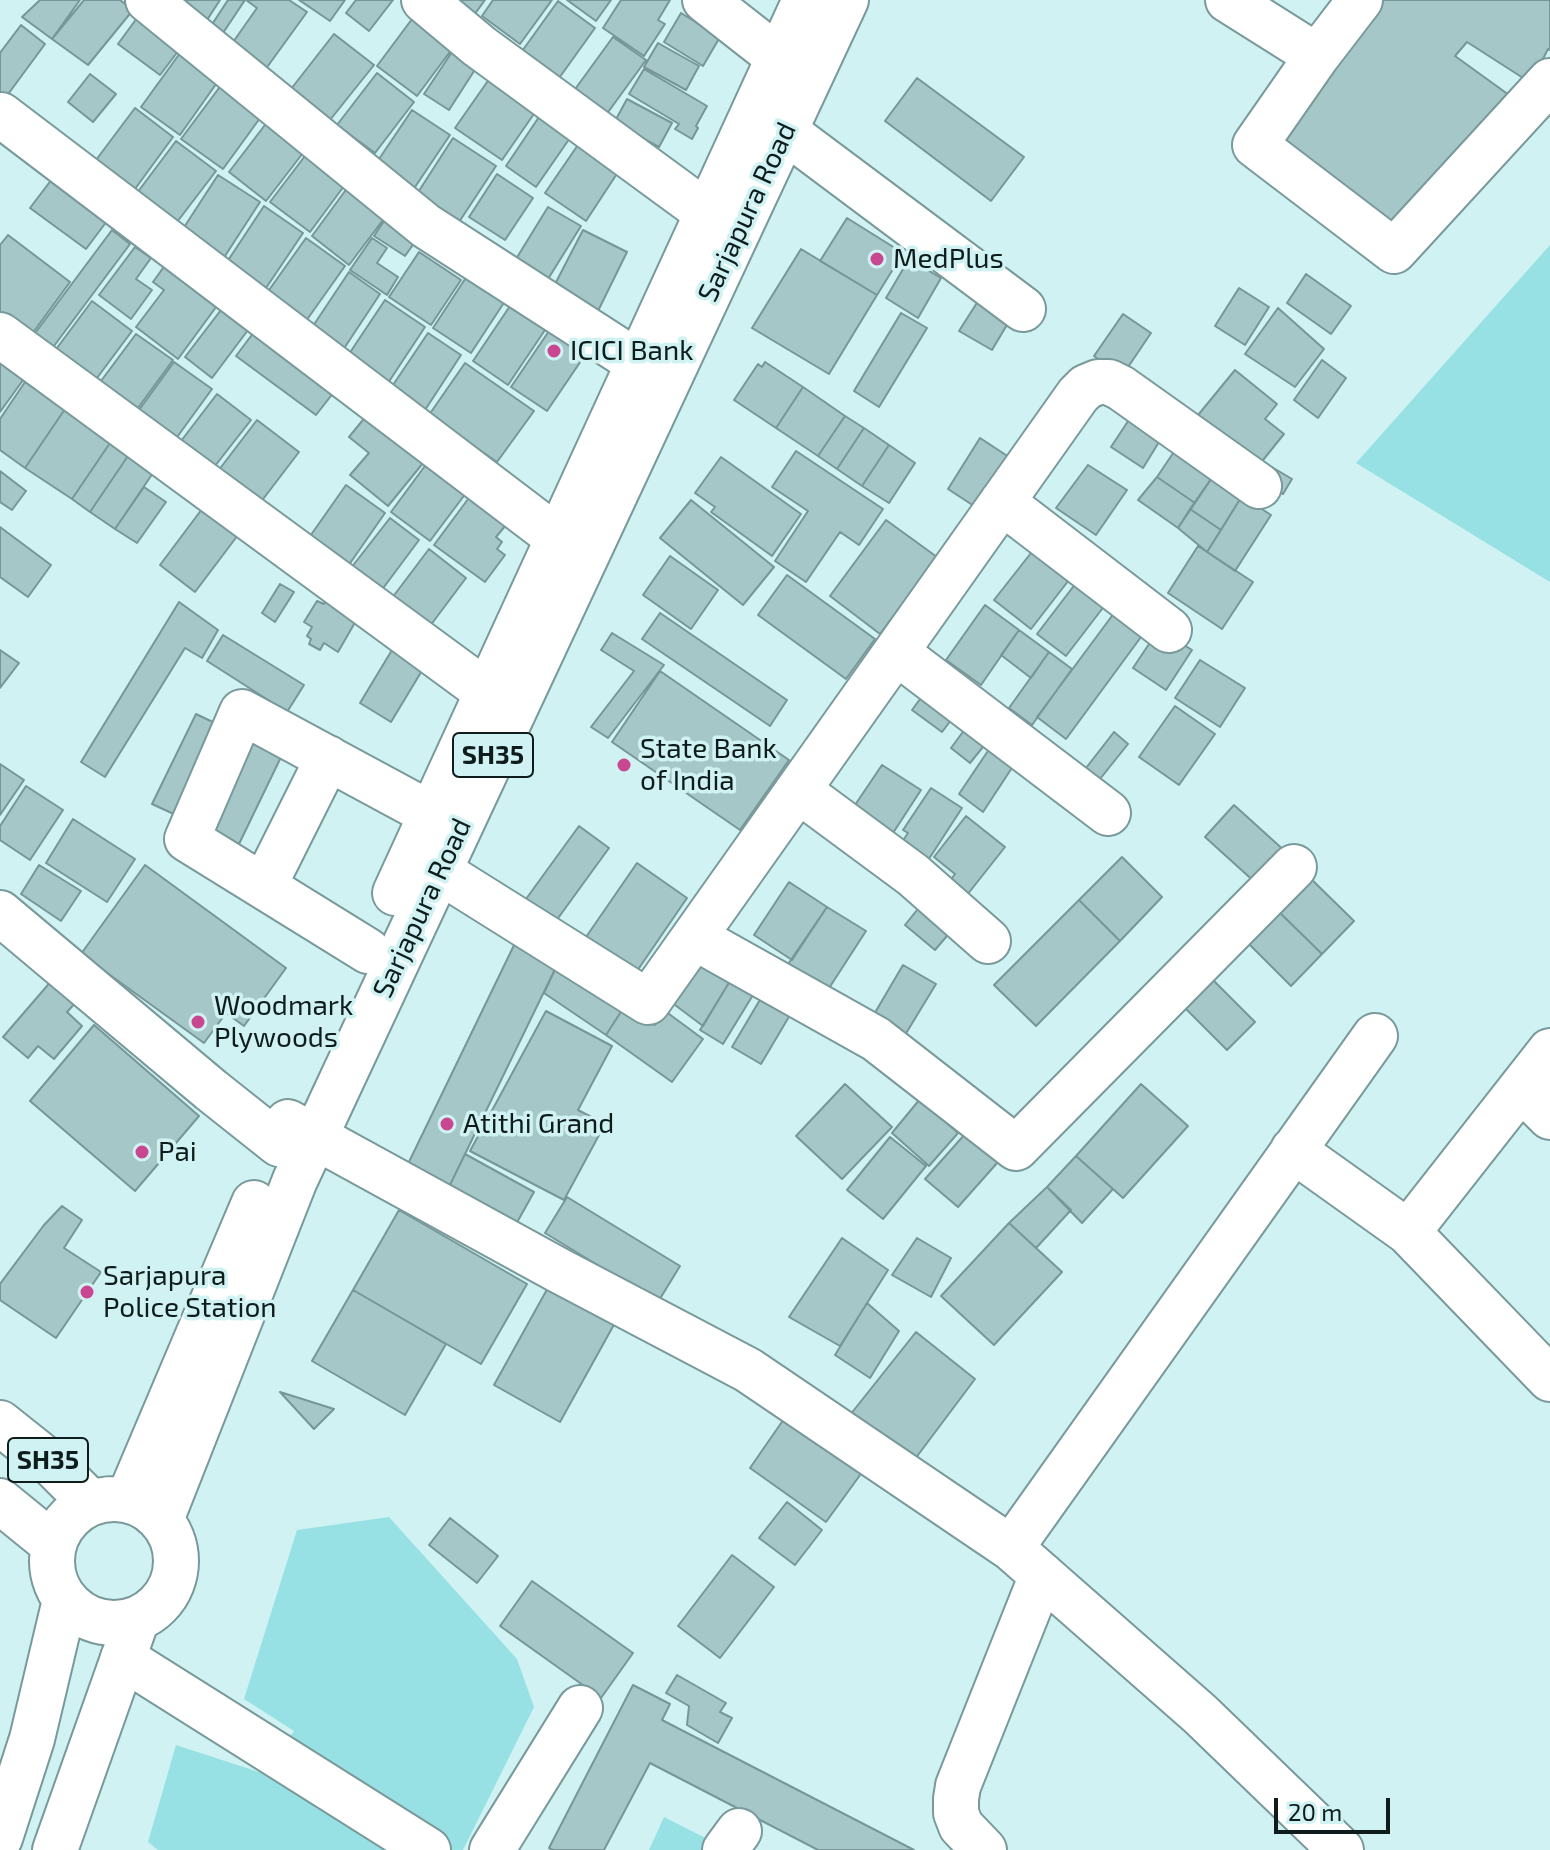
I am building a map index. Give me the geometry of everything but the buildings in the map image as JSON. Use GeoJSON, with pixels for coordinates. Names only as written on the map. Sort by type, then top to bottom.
{"type":"FeatureCollection","features":[{"type":"Feature","properties":{"kind":"street"},"geometry":{"type":"LineString","coordinates":[[148,0],[426,226],[640,364]]}},
{"type":"Feature","properties":{"kind":"street"},"geometry":{"type":"LineString","coordinates":[[424,0],[479,46],[707,213]]}},
{"type":"Feature","properties":{"kind":"street"},"geometry":{"type":"LineString","coordinates":[[705,0],[779,58]]}},
{"type":"Feature","properties":{"kind":"street","name":"Sarjapura Road"},"geometry":{"type":"LineString","coordinates":[[294,1135],[439,871],[449,800],[488,693],[559,539],[599,491],[640,364],[805,0]]}},
{"type":"Feature","properties":{"kind":"street","name":"Sarjapura Road"},"geometry":{"type":"LineString","coordinates":[[127,1507],[289,1195],[294,1135],[368,951],[449,800],[599,491],[785,131],[846,0]]}},
{"type":"Feature","properties":{"kind":"street"},"geometry":{"type":"LineString","coordinates":[[1228,0],[1317,56]]}},
{"type":"Feature","properties":{"kind":"street"},"geometry":{"type":"LineString","coordinates":[[1360,0],[1255,145],[1394,251],[1550,81]]}},
{"type":"Feature","properties":{"kind":"street"},"geometry":{"type":"LineString","coordinates":[[1,115],[559,539]]}},
{"type":"Feature","properties":{"kind":"street"},"geometry":{"type":"LineString","coordinates":[[785,131],[1023,309]]}},
{"type":"Feature","properties":{"kind":"street"},"geometry":{"type":"LineString","coordinates":[[0,335],[488,693]]}},
{"type":"Feature","properties":{"kind":"street"},"geometry":{"type":"LineString","coordinates":[[439,871],[648,1002],[1086,387],[1109,382],[1121,388],[1259,486]]}},
{"type":"Feature","properties":{"kind":"street"},"geometry":{"type":"LineString","coordinates":[[1002,502],[1169,630]]}},
{"type":"Feature","properties":{"kind":"street"},"geometry":{"type":"LineString","coordinates":[[896,652],[1108,813]]}},
{"type":"Feature","properties":{"kind":"street"},"geometry":{"type":"LineString","coordinates":[[368,951],[187,839],[242,712],[328,758],[449,800]]}},
{"type":"Feature","properties":{"kind":"street"},"geometry":{"type":"LineString","coordinates":[[264,886],[328,758]]}},
{"type":"Feature","properties":{"kind":"street"},"geometry":{"type":"LineString","coordinates":[[798,790],[913,875],[988,941]]}},
{"type":"Feature","properties":{"kind":"street"},"geometry":{"type":"LineString","coordinates":[[694,937],[876,1039],[1016,1148],[1294,867]]}},
{"type":"Feature","properties":{"kind":"street"},"geometry":{"type":"LineString","coordinates":[[0,913],[211,1090],[748,1370],[1026,1562],[1200,1714],[1341,1850]]}},
{"type":"Feature","properties":{"kind":"street"},"geometry":{"type":"LineString","coordinates":[[984,1850],[961,1826],[956,1813],[956,1799],[1026,1562],[1293,1150],[1375,1036]]}},
{"type":"Feature","properties":{"kind":"street"},"geometry":{"type":"LineString","coordinates":[[1408,1232],[1536,1103],[1550,1051]]}},
{"type":"Feature","properties":{"kind":"street"},"geometry":{"type":"LineString","coordinates":[[1293,1150],[1408,1232],[1550,1379]]}},
{"type":"Feature","properties":{"kind":"street","name":"SH35"},"geometry":{"type":"LineString","coordinates":[[0,1423],[54,1466],[127,1507]]}},
{"type":"Feature","properties":{"kind":"street","name":"SH35"},"geometry":{"type":"LineString","coordinates":[[0,1501],[54,1545]]}},
{"type":"Feature","properties":{"kind":"street"},"geometry":{"type":"LineString","coordinates":[[55,1850],[130,1638],[167,1593],[175,1575],[176,1555],[171,1536],[127,1507],[75,1512],[62,1526],[54,1545],[51,1564],[65,1600],[80,1614],[98,1622],[118,1623],[130,1638],[428,1850]]}},
{"type":"Feature","properties":{"kind":"street"},"geometry":{"type":"LineString","coordinates":[[0,1838],[32,1739],[65,1600]]}},
{"type":"Feature","properties":{"kind":"street"},"geometry":{"type":"LineString","coordinates":[[492,1850],[580,1708]]}},
{"type":"Feature","properties":{"kind":"shaded area"},"geometry":{"type":"Polygon","coordinates":[[[1550,245],[1550,582],[1356,463],[1550,245]]]}},
{"type":"Feature","properties":{"kind":"shaded area"},"geometry":{"type":"Polygon","coordinates":[[[389,1517],[517,1659],[534,1707],[463,1850],[158,1850],[148,1842],[176,1745],[265,1774],[294,1731],[244,1699],[297,1530],[389,1517]]]}},
{"type":"Feature","properties":{"kind":"shaded area"},"geometry":{"type":"Polygon","coordinates":[[[664,1817],[729,1850],[649,1850],[664,1817]]]}},
{"type":"Feature","properties":{"kind":"place","name":"MedPlus"},"geometry":{"type":"Point","coordinates":[877,259]}},
{"type":"Feature","properties":{"kind":"place","name":"ICICI Bank"},"geometry":{"type":"Point","coordinates":[554,351]}},
{"type":"Feature","properties":{"kind":"place","name":"State Bank of India"},"geometry":{"type":"Point","coordinates":[624,765]}},
{"type":"Feature","properties":{"kind":"place","name":"Woodmark Plywoods"},"geometry":{"type":"Point","coordinates":[198,1022]}},
{"type":"Feature","properties":{"kind":"place","name":"Atithi Grand"},"geometry":{"type":"Point","coordinates":[447,1124]}},
{"type":"Feature","properties":{"kind":"place","name":"Pai"},"geometry":{"type":"Point","coordinates":[142,1152]}},
{"type":"Feature","properties":{"kind":"place","name":"Sarjapura Police Station"},"geometry":{"type":"Point","coordinates":[87,1292]}}]}
